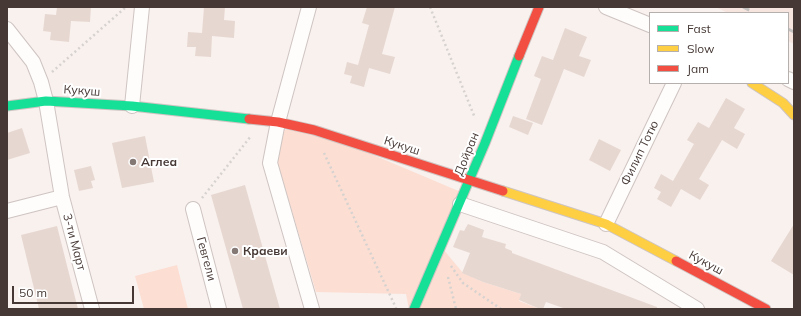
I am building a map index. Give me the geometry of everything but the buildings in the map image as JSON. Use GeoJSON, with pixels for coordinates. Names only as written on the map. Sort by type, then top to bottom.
{"type":"FeatureCollection","features":[{"type":"Feature","properties":{"kind":"street"},"geometry":{"type":"LineString","coordinates":[[132,106],[142,7]]}},
{"type":"Feature","properties":{"kind":"street"},"geometry":{"type":"LineString","coordinates":[[309,7],[278,122],[270,163],[312,309]]}},
{"type":"Feature","properties":{"kind":"street","name":"Дойран"},"geometry":{"type":"LineString","coordinates":[[414,309],[470,180],[539,7]]}},
{"type":"Feature","properties":{"kind":"street"},"geometry":{"type":"LineString","coordinates":[[606,7],[649,25]]}},
{"type":"Feature","properties":{"kind":"street","name":"3-ти Март"},"geometry":{"type":"LineString","coordinates":[[7,29],[33,62],[41,82],[46,101],[62,197],[92,309]]}},
{"type":"Feature","properties":{"kind":"street","name":"Филип Тотю"},"geometry":{"type":"LineString","coordinates":[[606,224],[674,84]]}},
{"type":"Feature","properties":{"kind":"street"},"geometry":{"type":"LineString","coordinates":[[754,84],[783,103],[794,115]]}},
{"type":"Feature","properties":{"kind":"street","name":"Кукуш"},"geometry":{"type":"LineString","coordinates":[[7,106],[46,101],[132,106],[263,120],[314,130],[606,224],[743,304],[766,309]]}},
{"type":"Feature","properties":{"kind":"street","name":"3-ти Март"},"geometry":{"type":"LineString","coordinates":[[7,211],[62,197]]}},
{"type":"Feature","properties":{"kind":"street"},"geometry":{"type":"LineString","coordinates":[[460,204],[603,252],[697,309]]}},
{"type":"Feature","properties":{"kind":"street","name":"Гевгели"},"geometry":{"type":"LineString","coordinates":[[193,210],[219,309]]}},
{"type":"Feature","properties":{"kind":"path"},"geometry":{"type":"LineString","coordinates":[[41,82],[127,7]]}},
{"type":"Feature","properties":{"kind":"path"},"geometry":{"type":"LineString","coordinates":[[430,7],[485,143]]}},
{"type":"Feature","properties":{"kind":"path"},"geometry":{"type":"LineString","coordinates":[[193,210],[263,120]]}},
{"type":"Feature","properties":{"kind":"path"},"geometry":{"type":"LineString","coordinates":[[324,152],[397,309]]}},
{"type":"Feature","properties":{"kind":"path"},"geometry":{"type":"LineString","coordinates":[[440,248],[463,283],[501,309]]}},
{"type":"Feature","properties":{"kind":"shaded area"},"geometry":{"type":"Polygon","coordinates":[[[716,7],[794,7],[794,44],[789,42],[789,12],[726,12],[716,7]]]}},
{"type":"Feature","properties":{"kind":"shaded area"},"geometry":{"type":"Polygon","coordinates":[[[282,130],[314,130],[461,192],[438,243],[463,273],[483,282],[521,294],[519,301],[540,309],[409,309],[406,294],[316,292],[272,144],[282,130]]]}},
{"type":"Feature","properties":{"kind":"shaded area"},"geometry":{"type":"Polygon","coordinates":[[[177,265],[188,309],[144,309],[135,276],[177,265]]]}},
{"type":"Feature","properties":{"kind":"railway"},"geometry":{"type":"LineString","coordinates":[[743,7],[753,12]]}},
{"type":"Feature","properties":{"kind":"railway"},"geometry":{"type":"LineString","coordinates":[[789,30],[794,32]]}},
{"type":"Feature","properties":{"kind":"traffic: fast"},"geometry":{"type":"LineString","coordinates":[[414,309],[485,143],[519,56]]}},
{"type":"Feature","properties":{"kind":"traffic: fast"},"geometry":{"type":"LineString","coordinates":[[7,106],[46,101],[132,106],[249,119]]}},
{"type":"Feature","properties":{"kind":"traffic: slow"},"geometry":{"type":"LineString","coordinates":[[754,84],[783,103],[794,115]]}},
{"type":"Feature","properties":{"kind":"traffic: slow"},"geometry":{"type":"LineString","coordinates":[[503,191],[606,224],[676,261]]}},
{"type":"Feature","properties":{"kind":"traffic: jam"},"geometry":{"type":"LineString","coordinates":[[519,56],[539,7]]}},
{"type":"Feature","properties":{"kind":"traffic: jam"},"geometry":{"type":"LineString","coordinates":[[249,119],[278,122],[314,130],[503,191]]}},
{"type":"Feature","properties":{"kind":"traffic: jam"},"geometry":{"type":"LineString","coordinates":[[676,261],[766,309]]}},
{"type":"Feature","properties":{"kind":"place","name":"Аглеа"},"geometry":{"type":"Point","coordinates":[133,162]}},
{"type":"Feature","properties":{"kind":"place","name":"Краеви"},"geometry":{"type":"Point","coordinates":[235,251]}}]}
